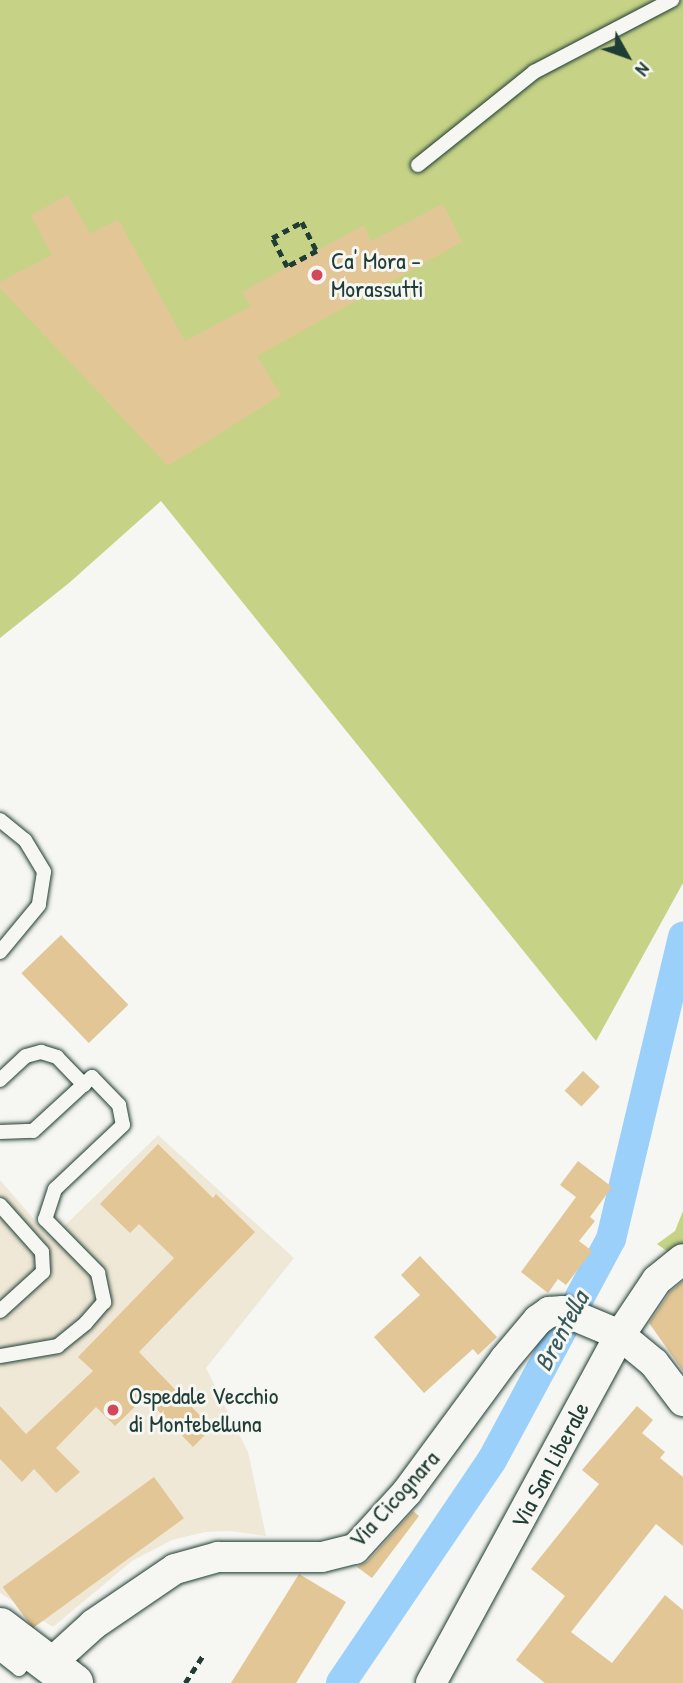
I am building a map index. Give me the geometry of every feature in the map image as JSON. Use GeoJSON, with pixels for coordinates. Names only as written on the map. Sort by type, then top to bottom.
{"type":"FeatureCollection","features":[{"type":"Feature","properties":{"kind":"street","name":"Via San Liberale"},"geometry":{"type":"LineString","coordinates":[[431,1683],[620,1335],[657,1280],[683,1259]]}},
{"type":"Feature","properties":{"kind":"street","name":"Via Cicognara"},"geometry":{"type":"LineString","coordinates":[[50,1669],[94,1624],[175,1569],[218,1557],[322,1557],[339,1556],[355,1549],[407,1492],[538,1320],[549,1312],[564,1311],[620,1335],[654,1363],[683,1401]]}},
{"type":"Feature","properties":{"kind":"street"},"geometry":{"type":"LineString","coordinates":[[0,1627],[50,1669]]}},
{"type":"Feature","properties":{"kind":"lane"},"geometry":{"type":"LineString","coordinates":[[418,165],[534,72],[671,0]]}},
{"type":"Feature","properties":{"kind":"lane"},"geometry":{"type":"LineString","coordinates":[[0,820],[25,840],[44,872],[39,905],[0,952]]}},
{"type":"Feature","properties":{"kind":"lane"},"geometry":{"type":"LineString","coordinates":[[0,1080],[26,1056],[41,1052],[57,1057],[83,1085]]}},
{"type":"Feature","properties":{"kind":"lane"},"geometry":{"type":"LineString","coordinates":[[0,1132],[33,1131],[92,1077],[118,1105],[123,1125],[55,1188],[45,1219],[98,1273],[104,1302],[86,1324],[58,1346],[0,1356]]}},
{"type":"Feature","properties":{"kind":"lane"},"geometry":{"type":"LineString","coordinates":[[0,1205],[42,1252],[43,1272],[0,1311]]}},
{"type":"Feature","properties":{"kind":"lane"},"geometry":{"type":"LineString","coordinates":[[35,1244],[53,1228]]}},
{"type":"Feature","properties":{"kind":"path"},"geometry":{"type":"LineString","coordinates":[[302,222],[317,251],[287,267],[272,239],[302,222]]}},
{"type":"Feature","properties":{"kind":"path"},"geometry":{"type":"LineString","coordinates":[[185,1683],[204,1654]]}},
{"type":"Feature","properties":{"kind":"shaded area","name":"Ospedale Vecchio di Montebelluna"},"geometry":{"type":"Polygon","coordinates":[[[158,1135],[294,1258],[206,1368],[248,1452],[266,1536],[230,1531],[205,1532],[172,1540],[132,1561],[53,1627],[0,1593],[0,1180],[51,1239],[158,1135]]]}},
{"type":"Feature","properties":{"kind":"green space"},"geometry":{"type":"Polygon","coordinates":[[[0,0],[683,0],[683,883],[596,1041],[161,501],[69,583],[0,638],[0,0]]]}},
{"type":"Feature","properties":{"kind":"green space"},"geometry":{"type":"Polygon","coordinates":[[[683,1211],[683,1263],[657,1244],[675,1231],[683,1211]]]}},
{"type":"Feature","properties":{"kind":"building"},"geometry":{"type":"Polygon","coordinates":[[[68,195],[90,234],[118,219],[185,341],[251,306],[242,292],[364,225],[371,241],[443,204],[462,242],[257,356],[281,395],[168,466],[0,288],[0,282],[52,255],[31,215],[68,195]]]}},
{"type":"Feature","properties":{"kind":"building"},"geometry":{"type":"Polygon","coordinates":[[[61,935],[128,1005],[89,1043],[21,973],[61,935]]]}},
{"type":"Feature","properties":{"kind":"building"},"geometry":{"type":"Polygon","coordinates":[[[583,1071],[600,1087],[581,1106],[565,1091],[583,1071]]]}},
{"type":"Feature","properties":{"kind":"building"},"geometry":{"type":"Polygon","coordinates":[[[158,1144],[213,1198],[216,1194],[255,1232],[139,1352],[212,1428],[193,1447],[145,1397],[115,1426],[96,1407],[56,1448],[80,1472],[56,1493],[34,1469],[22,1482],[0,1459],[0,1406],[26,1434],[93,1371],[78,1357],[174,1258],[139,1224],[130,1233],[100,1204],[158,1144]]]}},
{"type":"Feature","properties":{"kind":"building"},"geometry":{"type":"Polygon","coordinates":[[[578,1161],[612,1187],[590,1217],[595,1221],[579,1241],[592,1251],[566,1285],[558,1279],[548,1293],[521,1272],[576,1197],[560,1185],[578,1161]]]}},
{"type":"Feature","properties":{"kind":"building"},"geometry":{"type":"Polygon","coordinates":[[[420,1256],[497,1337],[478,1355],[473,1349],[424,1393],[374,1337],[420,1295],[401,1275],[420,1256]]]}},
{"type":"Feature","properties":{"kind":"building"},"geometry":{"type":"Polygon","coordinates":[[[683,1281],[683,1371],[649,1323],[670,1292],[683,1281]]]}},
{"type":"Feature","properties":{"kind":"building"},"geometry":{"type":"Polygon","coordinates":[[[637,1406],[653,1420],[642,1433],[665,1452],[660,1458],[683,1477],[683,1546],[656,1524],[571,1632],[612,1663],[665,1595],[683,1610],[683,1683],[545,1683],[516,1660],[565,1596],[531,1569],[599,1484],[582,1470],[637,1406]]]}},
{"type":"Feature","properties":{"kind":"building"},"geometry":{"type":"Polygon","coordinates":[[[154,1477],[184,1518],[33,1628],[3,1587],[154,1477]]]}},
{"type":"Feature","properties":{"kind":"building"},"geometry":{"type":"Polygon","coordinates":[[[413,1511],[419,1516],[372,1578],[357,1567],[368,1561],[413,1511]]]}},
{"type":"Feature","properties":{"kind":"building"},"geometry":{"type":"Polygon","coordinates":[[[299,1574],[346,1602],[296,1683],[231,1683],[299,1574]]]}},
{"type":"Feature","properties":{"kind":"waterway","name":"Brentella"},"geometry":{"type":"LineString","coordinates":[[341,1683],[492,1460],[611,1239],[683,936]]}},
{"type":"Feature","properties":{"kind":"place","name":"Ca' Mora - Morassutti"},"geometry":{"type":"Point","coordinates":[317,275]}},
{"type":"Feature","properties":{"kind":"place","name":"Ospedale Vecchio di Montebelluna"},"geometry":{"type":"Point","coordinates":[113,1410]}}]}
